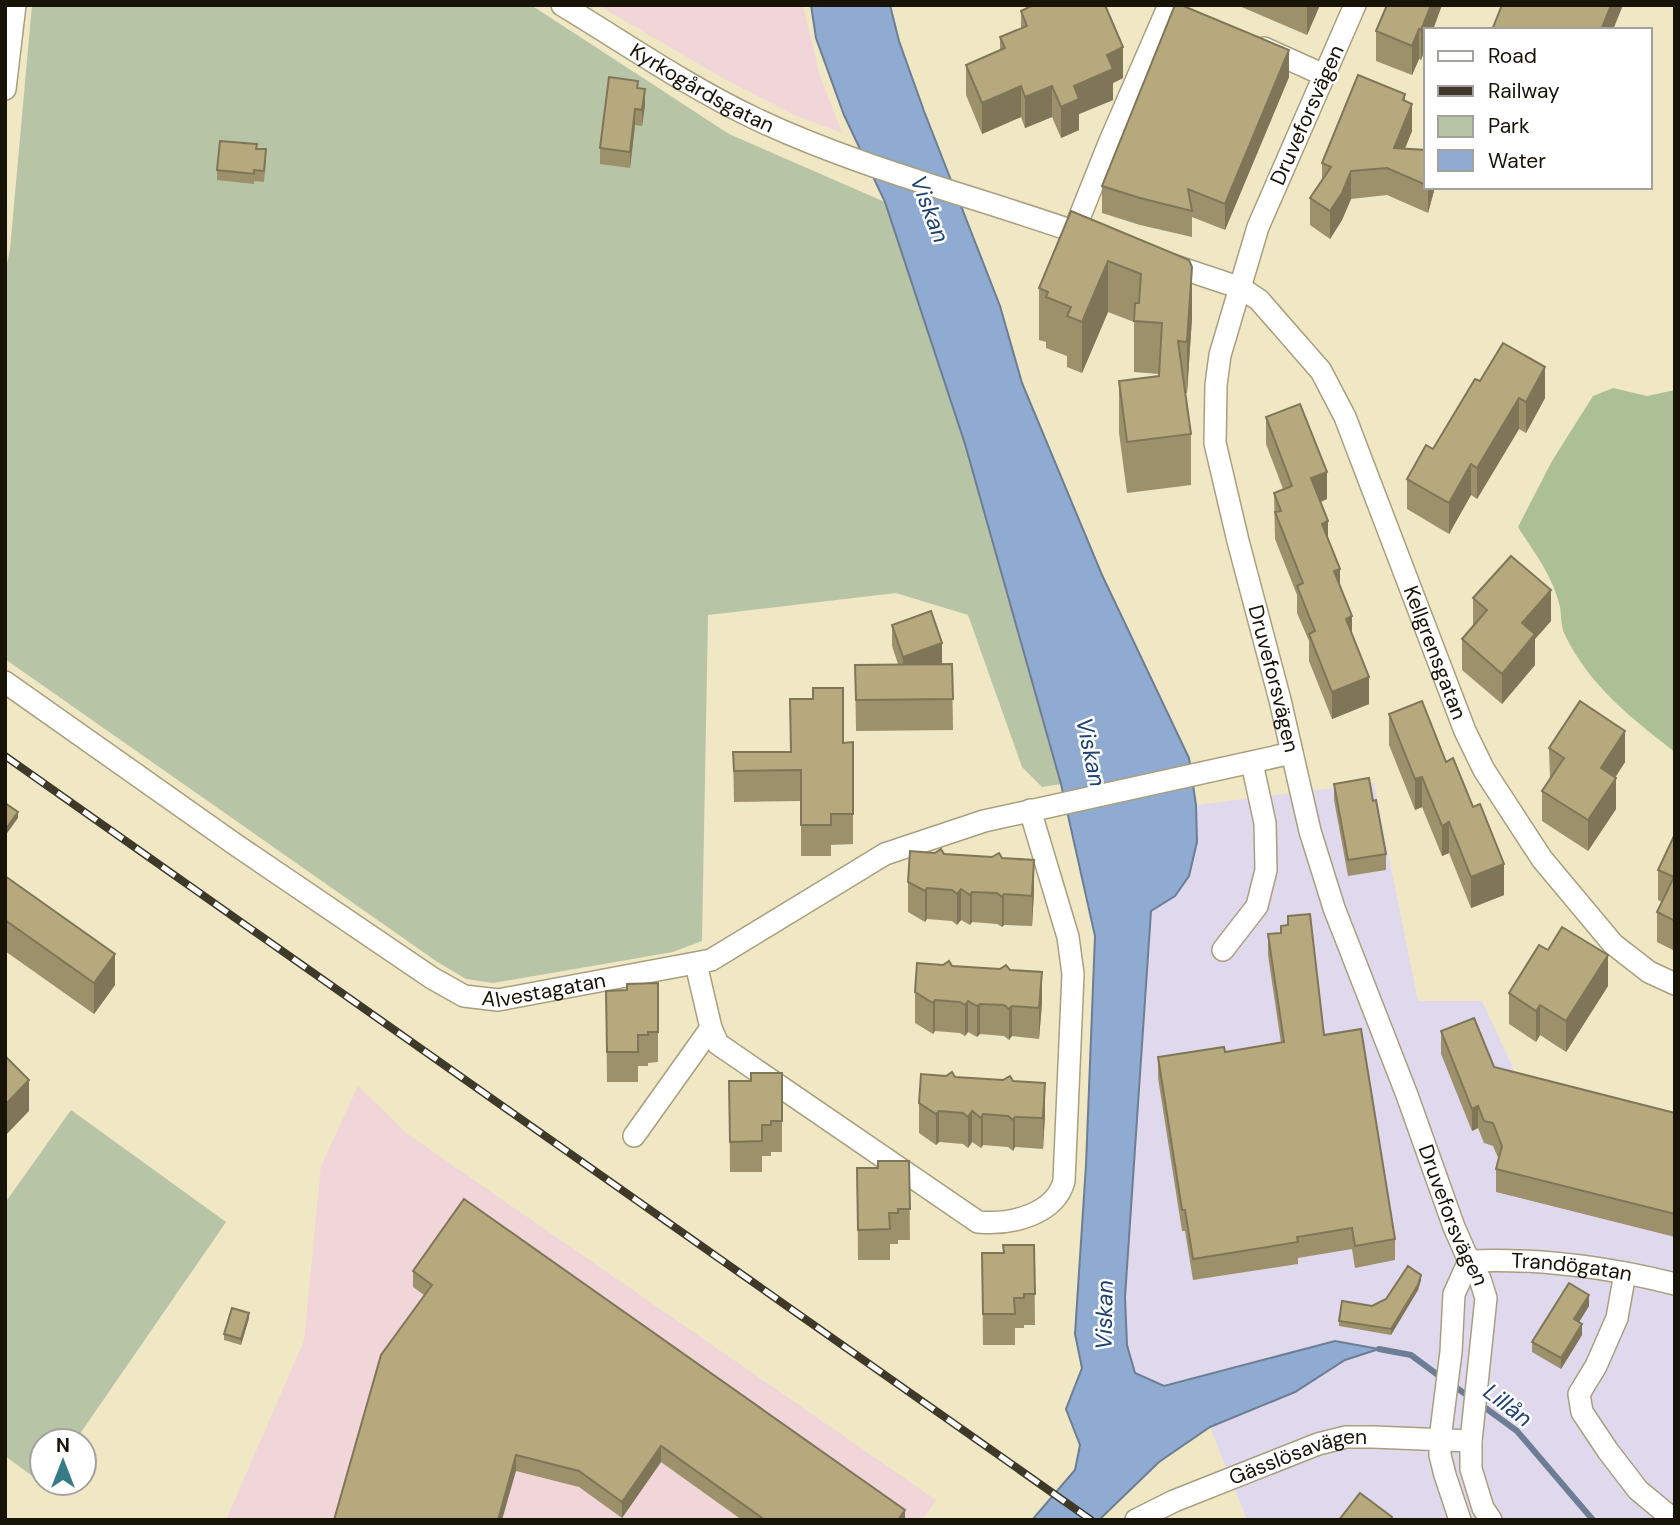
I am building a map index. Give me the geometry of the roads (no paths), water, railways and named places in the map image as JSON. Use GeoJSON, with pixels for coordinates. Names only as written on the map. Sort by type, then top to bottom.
{"type":"FeatureCollection","features":[{"type":"Feature","properties":{"kind":"street"},"geometry":{"type":"LineString","coordinates":[[5,89],[15,5]]}},
{"type":"Feature","properties":{"kind":"street","name":"Kyrkogårdsgatan"},"geometry":{"type":"LineString","coordinates":[[562,5],[742,112],[801,139],[1074,231]]}},
{"type":"Feature","properties":{"kind":"street"},"geometry":{"type":"LineString","coordinates":[[1113,245],[1074,231],[1169,5],[1193,16]]}},
{"type":"Feature","properties":{"kind":"street","name":"Druveforsvägen"},"geometry":{"type":"LineString","coordinates":[[1355,5],[1258,227],[1220,355],[1216,385],[1215,443],[1310,831],[1334,908],[1383,1030],[1446,1207],[1469,1261],[1480,1279],[1486,1298],[1471,1441],[1471,1475],[1483,1508],[1491,1520]]}},
{"type":"Feature","properties":{"kind":"street"},"geometry":{"type":"LineString","coordinates":[[1241,37],[1324,75]]}},
{"type":"Feature","properties":{"kind":"street"},"geometry":{"type":"LineString","coordinates":[[1152,258],[1241,288]]}},
{"type":"Feature","properties":{"kind":"street","name":"Kellgrensgatan"},"geometry":{"type":"LineString","coordinates":[[1241,288],[1259,300],[1321,371],[1345,417],[1465,732],[1484,770],[1542,859],[1613,944],[1649,972],[1675,984]]}},
{"type":"Feature","properties":{"kind":"street","name":"Alvestagatan"},"geometry":{"type":"LineString","coordinates":[[5,682],[236,845],[432,978],[464,996],[498,1000],[711,960],[886,854],[984,821],[1252,763]]}},
{"type":"Feature","properties":{"kind":"street"},"geometry":{"type":"LineString","coordinates":[[1223,950],[1257,906],[1266,870],[1265,823],[1252,763],[1292,753]]}},
{"type":"Feature","properties":{"kind":"street"},"geometry":{"type":"LineString","coordinates":[[696,964],[711,1028],[718,1044],[978,1222],[997,1224],[1019,1219],[1053,1202],[1064,1181],[1073,974],[1068,937],[1030,810]]}},
{"type":"Feature","properties":{"kind":"street"},"geometry":{"type":"LineString","coordinates":[[634,1136],[711,1028]]}},
{"type":"Feature","properties":{"kind":"street","name":"Trandögatan"},"geometry":{"type":"LineString","coordinates":[[1469,1261],[1504,1259],[1565,1262],[1675,1284]]}},
{"type":"Feature","properties":{"kind":"street"},"geometry":{"type":"LineString","coordinates":[[1460,1520],[1440,1455],[1440,1439],[1451,1352],[1454,1294],[1469,1261]]}},
{"type":"Feature","properties":{"kind":"street"},"geometry":{"type":"LineString","coordinates":[[1625,1273],[1616,1318],[1596,1366],[1579,1394],[1581,1412],[1638,1490],[1674,1520]]}},
{"type":"Feature","properties":{"kind":"street","name":"Gässlösavägen"},"geometry":{"type":"LineString","coordinates":[[1136,1520],[1174,1501],[1318,1444],[1346,1437],[1471,1441]]}},
{"type":"Feature","properties":{"kind":"water","name":"Viskan"},"geometry":{"type":"Polygon","coordinates":[[[811,5],[890,5],[899,41],[924,111],[1000,306],[1022,383],[1102,575],[1189,758],[1196,805],[1197,842],[1189,876],[1175,896],[1151,911],[1125,1297],[1127,1345],[1135,1373],[1164,1386],[1335,1341],[1379,1349],[1345,1360],[1295,1392],[1210,1427],[1159,1462],[1099,1520],[1032,1520],[1075,1470],[1080,1445],[1066,1409],[1082,1368],[1075,1334],[1086,1165],[1095,936],[1061,784],[965,444],[885,202],[844,115],[816,38],[811,5]]]}},
{"type":"Feature","properties":{"kind":"waterway","name":"Lillån"},"geometry":{"type":"LineString","coordinates":[[1379,1349],[1411,1355],[1442,1378]]}},
{"type":"Feature","properties":{"kind":"waterway","name":"Lillån"},"geometry":{"type":"LineString","coordinates":[[1451,1384],[1471,1398]]}},
{"type":"Feature","properties":{"kind":"waterway","name":"Lillån"},"geometry":{"type":"LineString","coordinates":[[1480,1404],[1517,1431],[1593,1520]]}},
{"type":"Feature","properties":{"kind":"railway"},"geometry":{"type":"LineString","coordinates":[[5,756],[1091,1520]]}}]}
